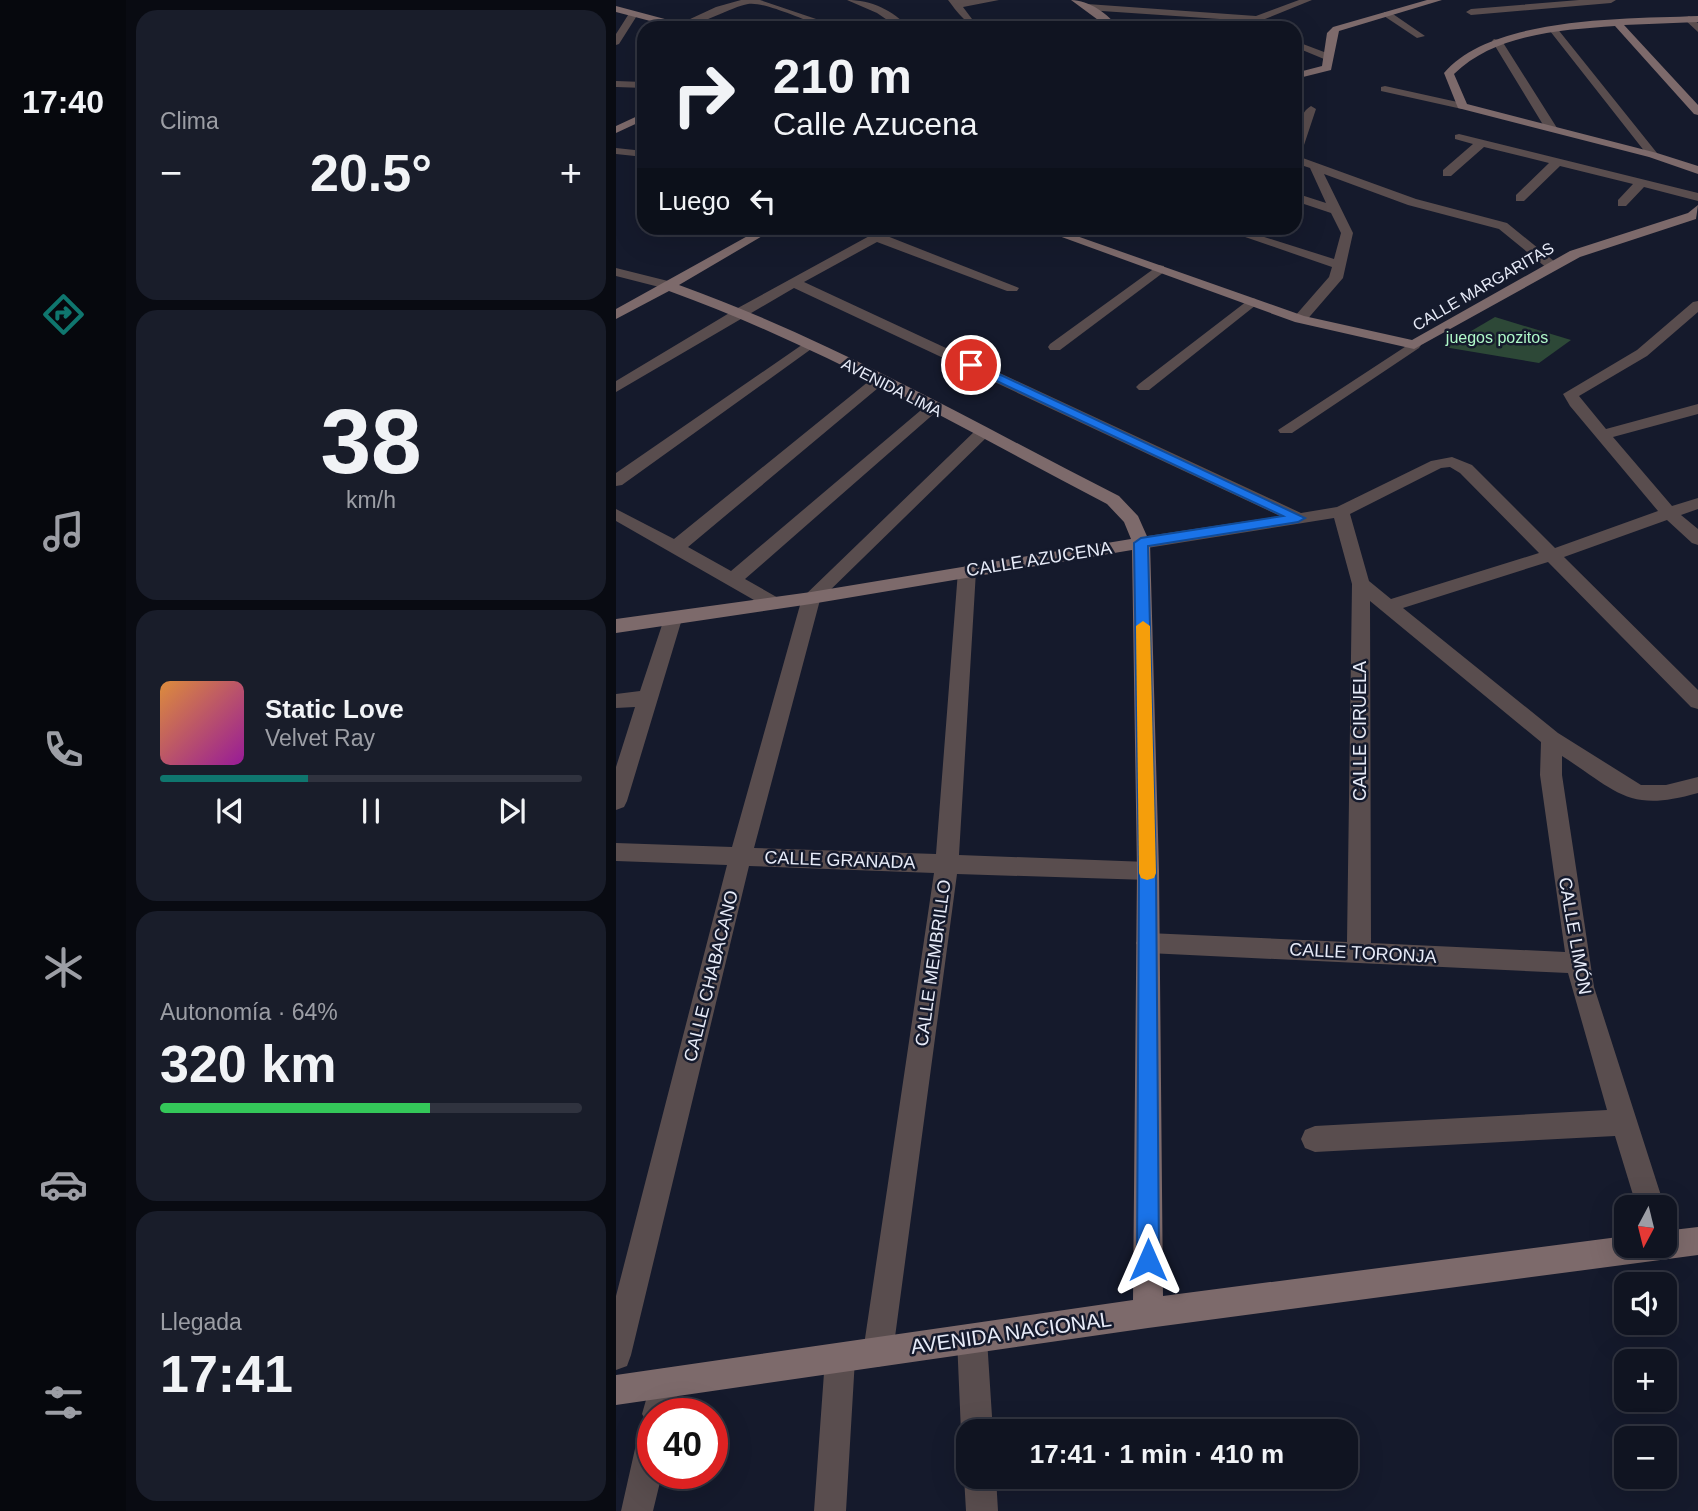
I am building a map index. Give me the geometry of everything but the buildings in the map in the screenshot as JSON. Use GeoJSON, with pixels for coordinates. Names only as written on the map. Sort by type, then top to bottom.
{"type":"FeatureCollection","features":[{"type":"Feature","properties":{"kind":"street"},"geometry":{"type":"LineString","coordinates":[[696,21],[719,9],[751,0],[817,21]]}},
{"type":"Feature","properties":{"kind":"street"},"geometry":{"type":"LineString","coordinates":[[852,0],[869,5],[897,21]]}},
{"type":"Feature","properties":{"kind":"street"},"geometry":{"type":"LineString","coordinates":[[956,3],[994,0]]}},
{"type":"Feature","properties":{"kind":"street"},"geometry":{"type":"LineString","coordinates":[[1076,0],[1105,21]]}},
{"type":"Feature","properties":{"kind":"street"},"geometry":{"type":"LineString","coordinates":[[1302,75],[1326,68],[1336,29],[1437,0]]}},
{"type":"Feature","properties":{"kind":"street"},"geometry":{"type":"LineString","coordinates":[[1471,12],[1611,0]]}},
{"type":"Feature","properties":{"kind":"street"},"geometry":{"type":"LineString","coordinates":[[1087,6],[1257,19],[1282,14],[1303,1]]}},
{"type":"Feature","properties":{"kind":"street"},"geometry":{"type":"LineString","coordinates":[[956,3],[969,21]]}},
{"type":"Feature","properties":{"kind":"street"},"geometry":{"type":"LineString","coordinates":[[616,9],[660,21]]}},
{"type":"Feature","properties":{"kind":"street"},"geometry":{"type":"LineString","coordinates":[[616,42],[632,14]]}},
{"type":"Feature","properties":{"kind":"street"},"geometry":{"type":"LineString","coordinates":[[1387,14],[1420,36]]}},
{"type":"Feature","properties":{"kind":"street"},"geometry":{"type":"LineString","coordinates":[[1462,106],[1449,73],[1456,62],[1497,41],[1553,30],[1617,23],[1693,19],[1698,29]]}},
{"type":"Feature","properties":{"kind":"street"},"geometry":{"type":"LineString","coordinates":[[1617,23],[1698,112]]}},
{"type":"Feature","properties":{"kind":"street"},"geometry":{"type":"LineString","coordinates":[[1553,30],[1653,155]]}},
{"type":"Feature","properties":{"kind":"street"},"geometry":{"type":"LineString","coordinates":[[1497,41],[1551,128]]}},
{"type":"Feature","properties":{"kind":"street"},"geometry":{"type":"LineString","coordinates":[[1302,47],[1328,57]]}},
{"type":"Feature","properties":{"kind":"street"},"geometry":{"type":"LineString","coordinates":[[616,84],[637,85]]}},
{"type":"Feature","properties":{"kind":"street"},"geometry":{"type":"LineString","coordinates":[[1385,89],[1551,128],[1698,170]]}},
{"type":"Feature","properties":{"kind":"street"},"geometry":{"type":"LineString","coordinates":[[1302,136],[1311,109]]}},
{"type":"Feature","properties":{"kind":"street"},"geometry":{"type":"LineString","coordinates":[[616,130],[637,120]]}},
{"type":"Feature","properties":{"kind":"street"},"geometry":{"type":"LineString","coordinates":[[1460,137],[1698,197]]}},
{"type":"Feature","properties":{"kind":"street"},"geometry":{"type":"LineString","coordinates":[[1447,173],[1481,143]]}},
{"type":"Feature","properties":{"kind":"street"},"geometry":{"type":"LineString","coordinates":[[616,151],[637,153]]}},
{"type":"Feature","properties":{"kind":"street"},"geometry":{"type":"LineString","coordinates":[[1302,160],[1412,202],[1503,226],[1553,266]]}},
{"type":"Feature","properties":{"kind":"street"},"geometry":{"type":"LineString","coordinates":[[1520,198],[1557,162]]}},
{"type":"Feature","properties":{"kind":"street"},"geometry":{"type":"LineString","coordinates":[[1300,319],[1336,278],[1347,233],[1314,165]]}},
{"type":"Feature","properties":{"kind":"street"},"geometry":{"type":"LineString","coordinates":[[1622,203],[1642,182]]}},
{"type":"Feature","properties":{"kind":"street"},"geometry":{"type":"LineString","coordinates":[[1302,199],[1338,211]]}},
{"type":"Feature","properties":{"kind":"street","name":"CALLE MARGARITAS"},"geometry":{"type":"LineString","coordinates":[[1063,235],[1300,319],[1414,345],[1574,254],[1696,214]]}},
{"type":"Feature","properties":{"kind":"street"},"geometry":{"type":"LineString","coordinates":[[616,315],[757,235]]}},
{"type":"Feature","properties":{"kind":"street"},"geometry":{"type":"LineString","coordinates":[[616,387],[741,312],[880,235]]}},
{"type":"Feature","properties":{"kind":"street"},"geometry":{"type":"LineString","coordinates":[[1246,235],[1341,266]]}},
{"type":"Feature","properties":{"kind":"street"},"geometry":{"type":"LineString","coordinates":[[877,237],[1012,288]]}},
{"type":"Feature","properties":{"kind":"street"},"geometry":{"type":"LineString","coordinates":[[1055,347],[1159,268]]}},
{"type":"Feature","properties":{"kind":"street","name":"AVENIDA LIMA"},"geometry":{"type":"LineString","coordinates":[[616,272],[667,285],[741,312],[983,432],[1113,500],[1132,520],[1141,543]]}},
{"type":"Feature","properties":{"kind":"street"},"geometry":{"type":"LineString","coordinates":[[795,282],[1298,518]]}},
{"type":"Feature","properties":{"kind":"street"},"geometry":{"type":"LineString","coordinates":[[1144,387],[1251,302]]}},
{"type":"Feature","properties":{"kind":"street"},"geometry":{"type":"LineString","coordinates":[[1698,305],[1642,353],[1576,389],[1572,394],[1575,403],[1602,435],[1670,513],[1698,539]]}},
{"type":"Feature","properties":{"kind":"street"},"geometry":{"type":"LineString","coordinates":[[616,481],[809,344]]}},
{"type":"Feature","properties":{"kind":"street"},"geometry":{"type":"LineString","coordinates":[[1286,430],[1414,345]]}},
{"type":"Feature","properties":{"kind":"street"},"geometry":{"type":"LineString","coordinates":[[675,548],[879,380]]}},
{"type":"Feature","properties":{"kind":"street"},"geometry":{"type":"LineString","coordinates":[[731,581],[932,408]]}},
{"type":"Feature","properties":{"kind":"street"},"geometry":{"type":"LineString","coordinates":[[1602,435],[1698,410]]}},
{"type":"Feature","properties":{"kind":"street"},"geometry":{"type":"LineString","coordinates":[[811,598],[983,432]]}},
{"type":"Feature","properties":{"kind":"street","name":"CALLE AZUCENA"},"geometry":{"type":"LineString","coordinates":[[616,626],[673,620],[1341,512],[1437,464],[1452,462],[1466,468],[1552,555]]}},
{"type":"Feature","properties":{"kind":"street"},"geometry":{"type":"LineString","coordinates":[[1389,606],[1552,555],[1698,503]]}},
{"type":"Feature","properties":{"kind":"street","name":"CALLE CIRUELA"},"geometry":{"type":"LineString","coordinates":[[1341,512],[1361,584],[1359,953]]}},
{"type":"Feature","properties":{"kind":"street"},"geometry":{"type":"LineString","coordinates":[[618,517],[773,603]]}},
{"type":"Feature","properties":{"kind":"street"},"geometry":{"type":"LineString","coordinates":[[1141,543],[1148,943],[1148,1313]]}},
{"type":"Feature","properties":{"kind":"street"},"geometry":{"type":"LineString","coordinates":[[1552,555],[1698,702]]}},
{"type":"Feature","properties":{"kind":"street","name":"CALLE MEMBRILLO"},"geometry":{"type":"LineString","coordinates":[[878,1352],[947,863],[967,571]]}},
{"type":"Feature","properties":{"kind":"street"},"geometry":{"type":"LineString","coordinates":[[1361,584],[1551,739],[1635,792],[1659,796],[1698,785]]}},
{"type":"Feature","properties":{"kind":"street","name":"CALLE CHABACANO"},"geometry":{"type":"LineString","coordinates":[[616,1355],[740,857],[811,598]]}},
{"type":"Feature","properties":{"kind":"street"},"geometry":{"type":"LineString","coordinates":[[616,801],[673,620]]}},
{"type":"Feature","properties":{"kind":"street"},"geometry":{"type":"LineString","coordinates":[[616,701],[649,698]]}},
{"type":"Feature","properties":{"kind":"street","name":"CALLE LIMÓN"},"geometry":{"type":"LineString","coordinates":[[1551,739],[1551,775],[1582,987],[1647,1195]]}},
{"type":"Feature","properties":{"kind":"street","name":"CALLE GRANADA"},"geometry":{"type":"LineString","coordinates":[[616,852],[1147,871]]}},
{"type":"Feature","properties":{"kind":"street","name":"CALLE TORONJA"},"geometry":{"type":"LineString","coordinates":[[1148,943],[1577,963]]}},
{"type":"Feature","properties":{"kind":"street"},"geometry":{"type":"LineString","coordinates":[[1315,1139],[1624,1122]]}},
{"type":"Feature","properties":{"kind":"street"},"geometry":{"type":"LineString","coordinates":[[1677,1243],[1698,1241]]}},
{"type":"Feature","properties":{"kind":"street","name":"AVENIDA NACIONAL"},"geometry":{"type":"LineString","coordinates":[[616,1390],[1148,1313],[1614,1252]]}},
{"type":"Feature","properties":{"kind":"street"},"geometry":{"type":"LineString","coordinates":[[972,1339],[976,1419]]}},
{"type":"Feature","properties":{"kind":"street"},"geometry":{"type":"LineString","coordinates":[[830,1511],[840,1359]]}},
{"type":"Feature","properties":{"kind":"street"},"geometry":{"type":"LineString","coordinates":[[662,1398],[665,1383]]}},
{"type":"Feature","properties":{"kind":"street"},"geometry":{"type":"LineString","coordinates":[[637,1511],[642,1489]]}},
{"type":"Feature","properties":{"kind":"street"},"geometry":{"type":"LineString","coordinates":[[980,1489],[982,1511]]}},
{"type":"Feature","properties":{"kind":"green space","name":"juegos pozitos"},"geometry":{"type":"Polygon","coordinates":[[[1495,317],[1571,340],[1539,363],[1444,347],[1495,317]]]}},
{"type":"Feature","properties":{"kind":"slow traffic"},"geometry":{"type":"LineString","coordinates":[[1143,626],[1147,873]]}},
{"type":"Feature","properties":{"kind":"route"},"geometry":{"type":"LineString","coordinates":[[971,365],[1298,518],[1141,543],[1147,871],[1148,1260]]}}]}
